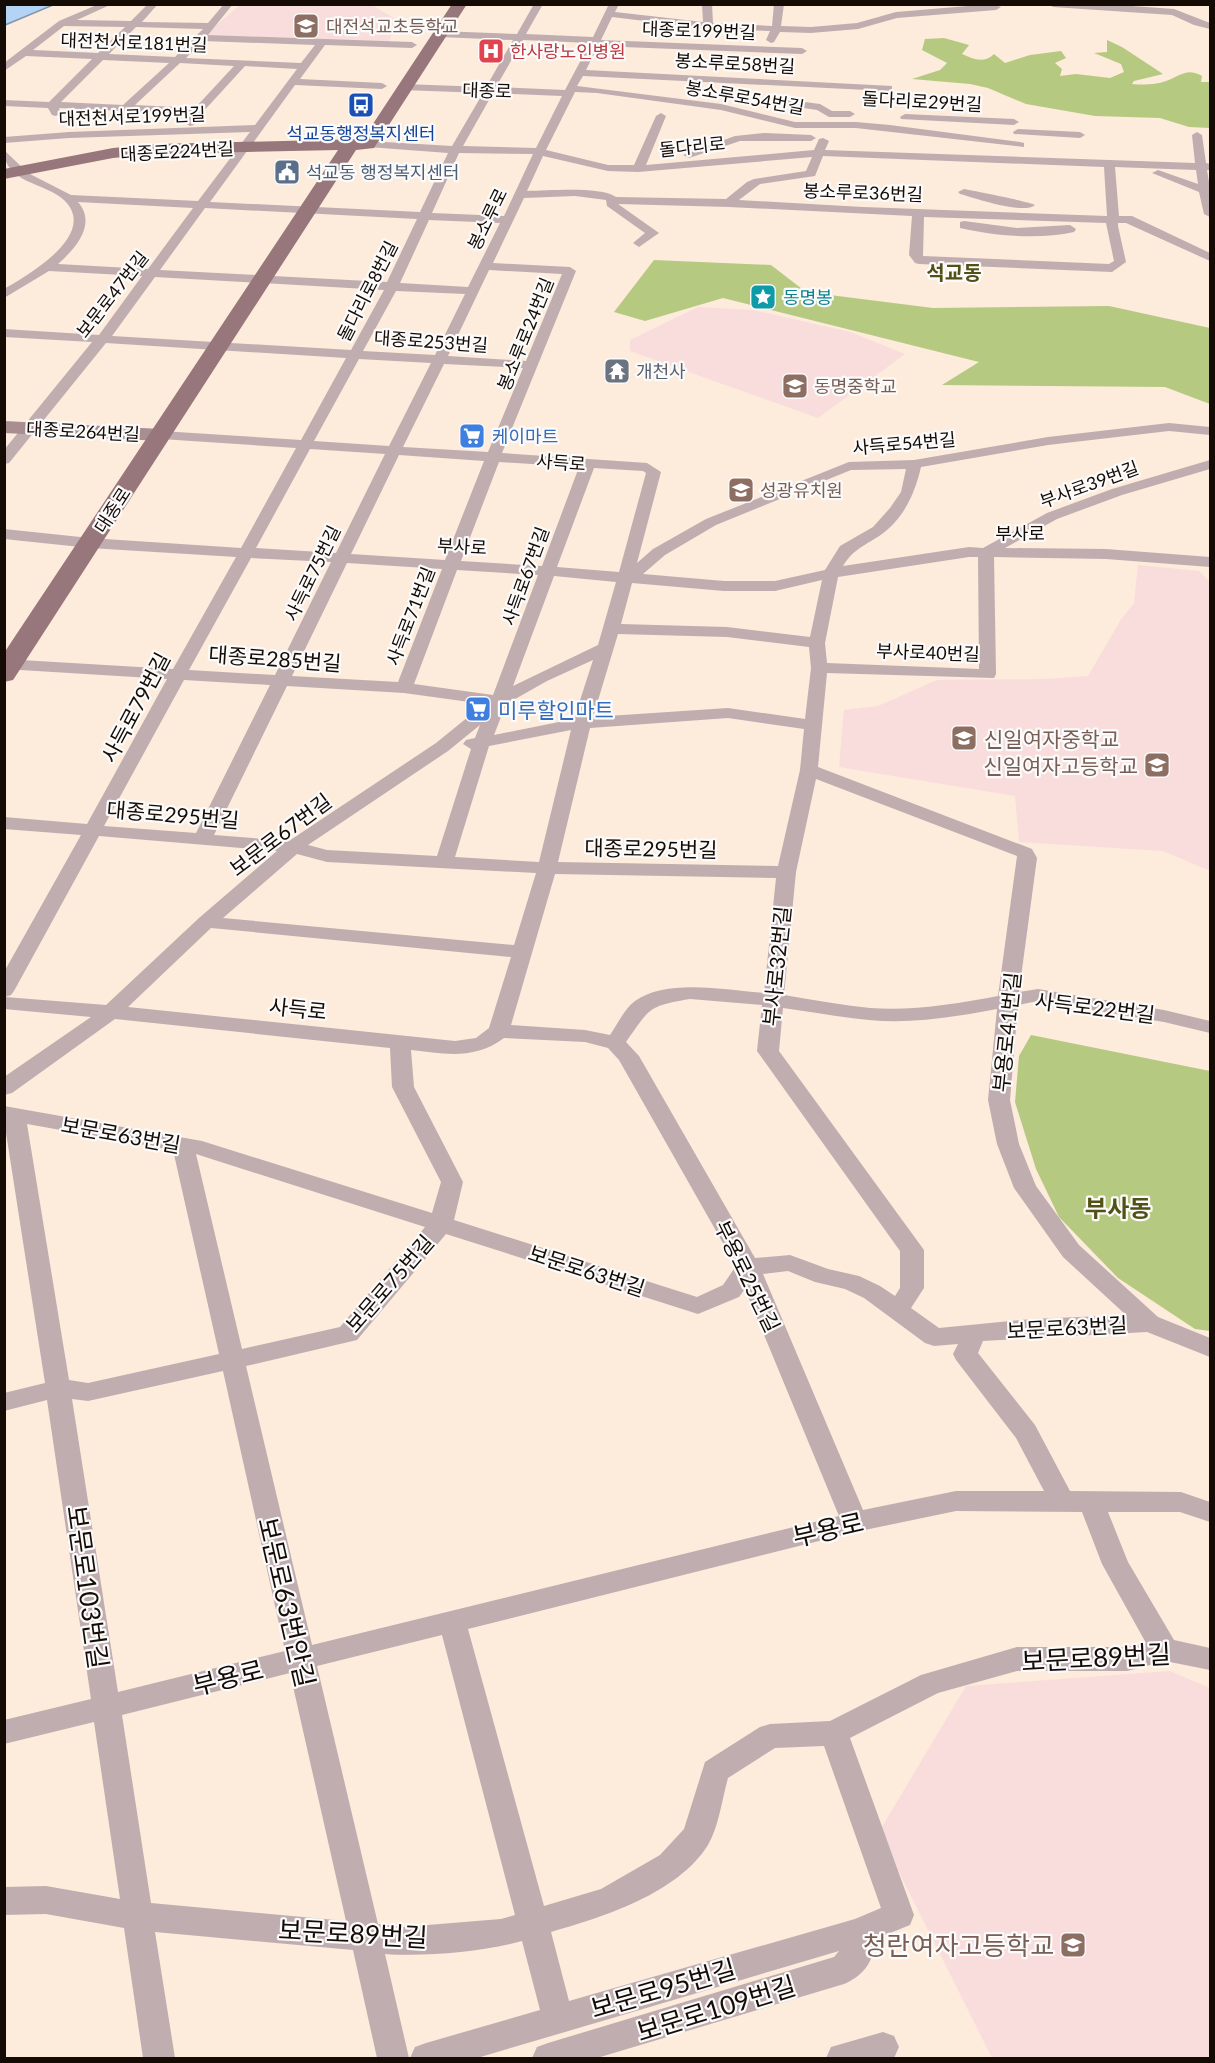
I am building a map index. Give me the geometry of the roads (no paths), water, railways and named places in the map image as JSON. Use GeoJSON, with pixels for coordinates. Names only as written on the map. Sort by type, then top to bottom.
{"type":"FeatureCollection","features":[{"type":"Feature","properties":{"kind":"main road","name":"대종로"},"geometry":{"type":"LineString","coordinates":[[7,667],[309,208],[357,140],[403,87],[460,4]]}},
{"type":"Feature","properties":{"kind":"main road"},"geometry":{"type":"LineString","coordinates":[[370,104],[423,29]]}},
{"type":"Feature","properties":{"kind":"main road","name":"대종로224번길"},"geometry":{"type":"LineString","coordinates":[[10,173],[113,153],[157,148],[245,147],[357,140]]}},
{"type":"Feature","properties":{"kind":"street"},"geometry":{"type":"LineString","coordinates":[[4,68],[62,23],[108,4]]}},
{"type":"Feature","properties":{"kind":"street"},"geometry":{"type":"LineString","coordinates":[[52,105],[154,4]]}},
{"type":"Feature","properties":{"kind":"street"},"geometry":{"type":"LineString","coordinates":[[126,108],[201,38],[229,4]]}},
{"type":"Feature","properties":{"kind":"street","name":"돌다리로8번길"},"geometry":{"type":"LineString","coordinates":[[304,445],[392,286],[455,150],[539,4]]}},
{"type":"Feature","properties":{"kind":"street"},"geometry":{"type":"LineString","coordinates":[[706,35],[707,4]]}},
{"type":"Feature","properties":{"kind":"street"},"geometry":{"type":"LineString","coordinates":[[762,65],[776,29],[779,4]]}},
{"type":"Feature","properties":{"kind":"street"},"geometry":{"type":"LineString","coordinates":[[903,4],[996,6]]}},
{"type":"Feature","properties":{"kind":"street"},"geometry":{"type":"LineString","coordinates":[[1053,4],[1174,12],[1197,23],[1210,26]]}},
{"type":"Feature","properties":{"kind":"street"},"geometry":{"type":"LineString","coordinates":[[612,9],[706,35],[776,29],[811,30],[858,26],[896,15],[996,6]]}},
{"type":"Feature","properties":{"kind":"street","name":"봉소루로"},"geometry":{"type":"LineString","coordinates":[[393,451],[520,195],[538,151],[612,9]]}},
{"type":"Feature","properties":{"kind":"street"},"geometry":{"type":"LineString","coordinates":[[62,23],[211,26]]}},
{"type":"Feature","properties":{"kind":"street","name":"대종로199번길"},"geometry":{"type":"LineString","coordinates":[[440,34],[521,36],[596,42],[706,35],[762,65],[802,51]]}},
{"type":"Feature","properties":{"kind":"street"},"geometry":{"type":"LineString","coordinates":[[201,38],[412,45]]}},
{"type":"Feature","properties":{"kind":"street","name":"보문로47번길"},"geometry":{"type":"LineString","coordinates":[[4,460],[103,338],[322,42]]}},
{"type":"Feature","properties":{"kind":"street","name":"대전천서로181번길"},"geometry":{"type":"LineString","coordinates":[[23,53],[304,66]]}},
{"type":"Feature","properties":{"kind":"street","name":"대전천서로181번길"},"geometry":{"type":"LineString","coordinates":[[185,130],[198,111],[242,63]]}},
{"type":"Feature","properties":{"kind":"street","name":"봉소루로58번길"},"geometry":{"type":"LineString","coordinates":[[580,73],[762,65],[830,104],[888,88]]}},
{"type":"Feature","properties":{"kind":"street"},"geometry":{"type":"LineString","coordinates":[[294,82],[382,86]]}},
{"type":"Feature","properties":{"kind":"street","name":"대종로"},"geometry":{"type":"LineString","coordinates":[[403,87],[571,91]]}},
{"type":"Feature","properties":{"kind":"street","name":"봉소루로54번길"},"geometry":{"type":"LineString","coordinates":[[571,91],[597,90],[721,107],[795,125],[830,104],[890,128],[1020,145]]}},
{"type":"Feature","properties":{"kind":"street"},"geometry":{"type":"LineString","coordinates":[[811,174],[824,139],[830,104],[866,100]]}},
{"type":"Feature","properties":{"kind":"street","name":"돌다리로29번길"},"geometry":{"type":"LineString","coordinates":[[775,101],[820,107],[830,104],[1014,122],[1080,135]]}},
{"type":"Feature","properties":{"kind":"street"},"geometry":{"type":"LineString","coordinates":[[4,103],[198,111]]}},
{"type":"Feature","properties":{"kind":"street"},"geometry":{"type":"LineString","coordinates":[[52,105],[69,135]]}},
{"type":"Feature","properties":{"kind":"street"},"geometry":{"type":"LineString","coordinates":[[643,169],[662,116]]}},
{"type":"Feature","properties":{"kind":"street"},"geometry":{"type":"LineString","coordinates":[[1014,122],[1022,160]]}},
{"type":"Feature","properties":{"kind":"street","name":"대전천서로199번길"},"geometry":{"type":"LineString","coordinates":[[4,140],[69,135],[260,128]]}},
{"type":"Feature","properties":{"kind":"street"},"geometry":{"type":"LineString","coordinates":[[1197,135],[1205,147],[1210,214]]}},
{"type":"Feature","properties":{"kind":"street"},"geometry":{"type":"LineString","coordinates":[[643,169],[650,163],[710,151],[725,142],[740,138],[824,139]]}},
{"type":"Feature","properties":{"kind":"street","name":"돌다리로"},"geometry":{"type":"LineString","coordinates":[[357,140],[455,150],[538,151],[608,168],[643,169],[819,153],[963,175],[1022,160],[1206,167]]}},
{"type":"Feature","properties":{"kind":"street"},"geometry":{"type":"LineString","coordinates":[[4,153],[10,173],[68,198],[309,208],[507,220]]}},
{"type":"Feature","properties":{"kind":"street"},"geometry":{"type":"LineString","coordinates":[[1054,176],[1065,161]]}},
{"type":"Feature","properties":{"kind":"street"},"geometry":{"type":"LineString","coordinates":[[1111,163],[1117,167],[1162,174],[1207,190]]}},
{"type":"Feature","properties":{"kind":"street"},"geometry":{"type":"LineString","coordinates":[[1111,163],[1113,219]]}},
{"type":"Feature","properties":{"kind":"street"},"geometry":{"type":"LineString","coordinates":[[729,203],[751,184],[758,181],[811,174],[824,179]]}},
{"type":"Feature","properties":{"kind":"street"},"geometry":{"type":"LineString","coordinates":[[962,214],[963,175],[1009,203],[1113,219],[1128,219],[1210,256]]}},
{"type":"Feature","properties":{"kind":"street","name":"봉소루로36번길"},"geometry":{"type":"LineString","coordinates":[[520,195],[575,193],[610,197],[612,200],[1113,219]]}},
{"type":"Feature","properties":{"kind":"street"},"geometry":{"type":"LineString","coordinates":[[4,294],[67,251],[79,232],[80,213],[68,198]]}},
{"type":"Feature","properties":{"kind":"street"},"geometry":{"type":"LineString","coordinates":[[612,200],[611,204],[658,235],[639,243]]}},
{"type":"Feature","properties":{"kind":"street"},"geometry":{"type":"LineString","coordinates":[[885,212],[918,217]]}},
{"type":"Feature","properties":{"kind":"street","name":"봉소루로36번길"},"geometry":{"type":"LineString","coordinates":[[918,217],[1017,232],[1040,233],[1113,219],[1120,262],[1112,268],[919,261],[915,255],[918,217]]}},
{"type":"Feature","properties":{"kind":"street","name":"봉소루로24번길"},"geometry":{"type":"LineString","coordinates":[[485,266],[570,272],[494,457]]}},
{"type":"Feature","properties":{"kind":"street"},"geometry":{"type":"LineString","coordinates":[[46,267],[472,291]]}},
{"type":"Feature","properties":{"kind":"street"},"geometry":{"type":"LineString","coordinates":[[4,333],[219,345]]}},
{"type":"Feature","properties":{"kind":"street","name":"대종로253번길"},"geometry":{"type":"LineString","coordinates":[[219,345],[532,365]]}},
{"type":"Feature","properties":{"kind":"street","name":"대종로264번길"},"geometry":{"type":"LineString","coordinates":[[4,427],[161,435]]}},
{"type":"Feature","properties":{"kind":"street","name":"사득로54번길"},"geometry":{"type":"LineString","coordinates":[[626,576],[636,572],[659,552],[711,522],[849,466],[914,464],[1048,441],[1169,427],[1210,431]]}},
{"type":"Feature","properties":{"kind":"street","name":"사득로"},"geometry":{"type":"LineString","coordinates":[[4,1003],[455,1048],[482,1044],[499,1031],[524,952],[582,723],[611,629],[654,472],[647,467],[161,435]]}},
{"type":"Feature","properties":{"kind":"street","name":"사득로79번길"},"geometry":{"type":"LineString","coordinates":[[4,991],[304,445]]}},
{"type":"Feature","properties":{"kind":"street","name":"사득로75번길"},"geometry":{"type":"LineString","coordinates":[[202,841],[393,451]]}},
{"type":"Feature","properties":{"kind":"street","name":"사득로71번길"},"geometry":{"type":"LineString","coordinates":[[404,688],[494,457]]}},
{"type":"Feature","properties":{"kind":"street","name":"사득로67번길"},"geometry":{"type":"LineString","coordinates":[[499,702],[588,464]]}},
{"type":"Feature","properties":{"kind":"street"},"geometry":{"type":"LineString","coordinates":[[831,573],[846,549],[878,530],[896,510],[908,492],[914,464]]}},
{"type":"Feature","properties":{"kind":"street","name":"부사로39번길"},"geometry":{"type":"LineString","coordinates":[[986,552],[1052,516],[1117,492],[1210,464]]}},
{"type":"Feature","properties":{"kind":"street","name":"부사로"},"geometry":{"type":"LineString","coordinates":[[4,534],[90,543],[626,576],[704,585],[775,586],[831,573],[969,552],[1106,554],[1210,562]]}},
{"type":"Feature","properties":{"kind":"street","name":"부사로40번길"},"geometry":{"type":"LineString","coordinates":[[819,668],[988,674],[986,552]]}},
{"type":"Feature","properties":{"kind":"street","name":"부사로32번길"},"geometry":{"type":"LineString","coordinates":[[831,573],[817,643],[819,668],[809,770],[786,872],[768,1051],[912,1250],[912,1288],[897,1312]]}},
{"type":"Feature","properties":{"kind":"street"},"geometry":{"type":"LineString","coordinates":[[611,629],[727,632],[817,643]]}},
{"type":"Feature","properties":{"kind":"street","name":"보문로67번길"},"geometry":{"type":"LineString","coordinates":[[4,1088],[111,1012],[206,922],[293,847],[442,747],[499,702],[541,677],[605,648]]}},
{"type":"Feature","properties":{"kind":"street","name":"대종로285번길"},"geometry":{"type":"LineString","coordinates":[[7,667],[404,688],[499,702]]}},
{"type":"Feature","properties":{"kind":"street"},"geometry":{"type":"LineString","coordinates":[[444,863],[481,744],[499,702]]}},
{"type":"Feature","properties":{"kind":"street"},"geometry":{"type":"LineString","coordinates":[[442,747],[481,744],[582,723],[728,713],[813,725]]}},
{"type":"Feature","properties":{"kind":"street","name":"부용로41번길"},"geometry":{"type":"LineString","coordinates":[[809,770],[1024,853],[1027,858],[1008,1001],[999,1100],[1008,1144],[1025,1188],[1071,1251],[1149,1323],[1210,1348]]}},
{"type":"Feature","properties":{"kind":"street","name":"대종로295번길"},"geometry":{"type":"LineString","coordinates":[[4,823],[293,847],[327,856],[547,868],[786,872]]}},
{"type":"Feature","properties":{"kind":"street"},"geometry":{"type":"LineString","coordinates":[[206,922],[524,952]]}},
{"type":"Feature","properties":{"kind":"street","name":"사득로22번길"},"geometry":{"type":"LineString","coordinates":[[615,1043],[641,1006],[658,998],[690,993],[772,1000],[837,1010],[904,1015],[943,1012],[1038,995],[1164,1016],[1210,1027]]}},
{"type":"Feature","properties":{"kind":"street"},"geometry":{"type":"LineString","coordinates":[[499,1031],[585,1036],[615,1043]]}},
{"type":"Feature","properties":{"kind":"street","name":"보문로75번길"},"geometry":{"type":"LineString","coordinates":[[4,1402],[60,1388],[88,1392],[348,1335],[441,1224],[452,1182],[403,1087],[400,1043]]}},
{"type":"Feature","properties":{"kind":"street","name":"부용로25번길"},"geometry":{"type":"LineString","coordinates":[[615,1043],[628,1056],[748,1267],[855,1522]]}},
{"type":"Feature","properties":{"kind":"street","name":"보문로63번길"},"geometry":{"type":"LineString","coordinates":[[10,1114],[202,1148],[698,1306],[731,1291],[748,1267],[790,1263],[823,1276],[851,1282],[872,1292],[934,1337],[975,1332],[1149,1323]]}},
{"type":"Feature","properties":{"kind":"street","name":"보문로103번길"},"geometry":{"type":"LineString","coordinates":[[10,1114],[60,1388],[105,1708],[159,2058]]}},
{"type":"Feature","properties":{"kind":"street","name":"보문로63번안길"},"geometry":{"type":"LineString","coordinates":[[183,1145],[393,2058]]}},
{"type":"Feature","properties":{"kind":"street"},"geometry":{"type":"LineString","coordinates":[[975,1332],[965,1354],[1026,1432],[1063,1502]]}},
{"type":"Feature","properties":{"kind":"street","name":"부용로"},"geometry":{"type":"LineString","coordinates":[[4,1732],[855,1522],[956,1501],[1181,1502],[1210,1512]]}},
{"type":"Feature","properties":{"kind":"street"},"geometry":{"type":"LineString","coordinates":[[1091,1502],[1115,1564],[1164,1650]]}},
{"type":"Feature","properties":{"kind":"street"},"geometry":{"type":"LineString","coordinates":[[452,1621],[558,2018]]}},
{"type":"Feature","properties":{"kind":"street","name":"보문로89번길"},"geometry":{"type":"LineString","coordinates":[[4,1901],[46,1900],[137,1916],[366,1938],[414,1940],[501,1933],[609,1900],[671,1865],[697,1836],[715,1772],[770,1736],[834,1734],[931,1683],[1017,1659],[1128,1659],[1164,1650],[1210,1659]]}},
{"type":"Feature","properties":{"kind":"street","name":"보문로95번길"},"geometry":{"type":"LineString","coordinates":[[426,2058],[857,1932],[899,1915],[834,1734]]}},
{"type":"Feature","properties":{"kind":"street","name":"보문로109번길"},"geometry":{"type":"LineString","coordinates":[[548,2058],[844,1969],[859,1952],[857,1932]]}},
{"type":"Feature","properties":{"kind":"street"},"geometry":{"type":"LineString","coordinates":[[846,2058],[883,2047]]}},
{"type":"Feature","properties":{"kind":"water"},"geometry":{"type":"Polygon","coordinates":[[[8,4],[53,5],[5,25],[5,6],[8,4]]]}},
{"type":"Feature","properties":{"kind":"place","name":"대전석교초등학교"},"geometry":{"type":"Point","coordinates":[306,26]}},
{"type":"Feature","properties":{"kind":"place","name":"한사랑노인병원"},"geometry":{"type":"Point","coordinates":[491,51]}},
{"type":"Feature","properties":{"kind":"place","name":"석교동행정복지센터"},"geometry":{"type":"Point","coordinates":[361,105]}},
{"type":"Feature","properties":{"kind":"place","name":"석교동 행정복지센터"},"geometry":{"type":"Point","coordinates":[287,172]}},
{"type":"Feature","properties":{"kind":"place","name":"동명봉"},"geometry":{"type":"Point","coordinates":[763,297]}},
{"type":"Feature","properties":{"kind":"place","name":"개천사"},"geometry":{"type":"Point","coordinates":[617,371]}},
{"type":"Feature","properties":{"kind":"place","name":"동명중학교"},"geometry":{"type":"Point","coordinates":[795,386]}},
{"type":"Feature","properties":{"kind":"place","name":"케이마트"},"geometry":{"type":"Point","coordinates":[472,436]}},
{"type":"Feature","properties":{"kind":"place","name":"성광유치원"},"geometry":{"type":"Point","coordinates":[741,490]}},
{"type":"Feature","properties":{"kind":"place","name":"미루할인마트"},"geometry":{"type":"Point","coordinates":[478,709]}},
{"type":"Feature","properties":{"kind":"place","name":"신일여자중학교"},"geometry":{"type":"Point","coordinates":[964,738]}},
{"type":"Feature","properties":{"kind":"place","name":"신일여자고등학교"},"geometry":{"type":"Point","coordinates":[1157,765]}},
{"type":"Feature","properties":{"kind":"place","name":"청란여자고등학교"},"geometry":{"type":"Point","coordinates":[1073,1945]}},
{"type":"Feature","properties":{"kind":"district","name":"석교동"},"geometry":{"type":"Point","coordinates":[954,272]}},
{"type":"Feature","properties":{"kind":"district","name":"부사동"},"geometry":{"type":"Point","coordinates":[1118,1207]}}]}
